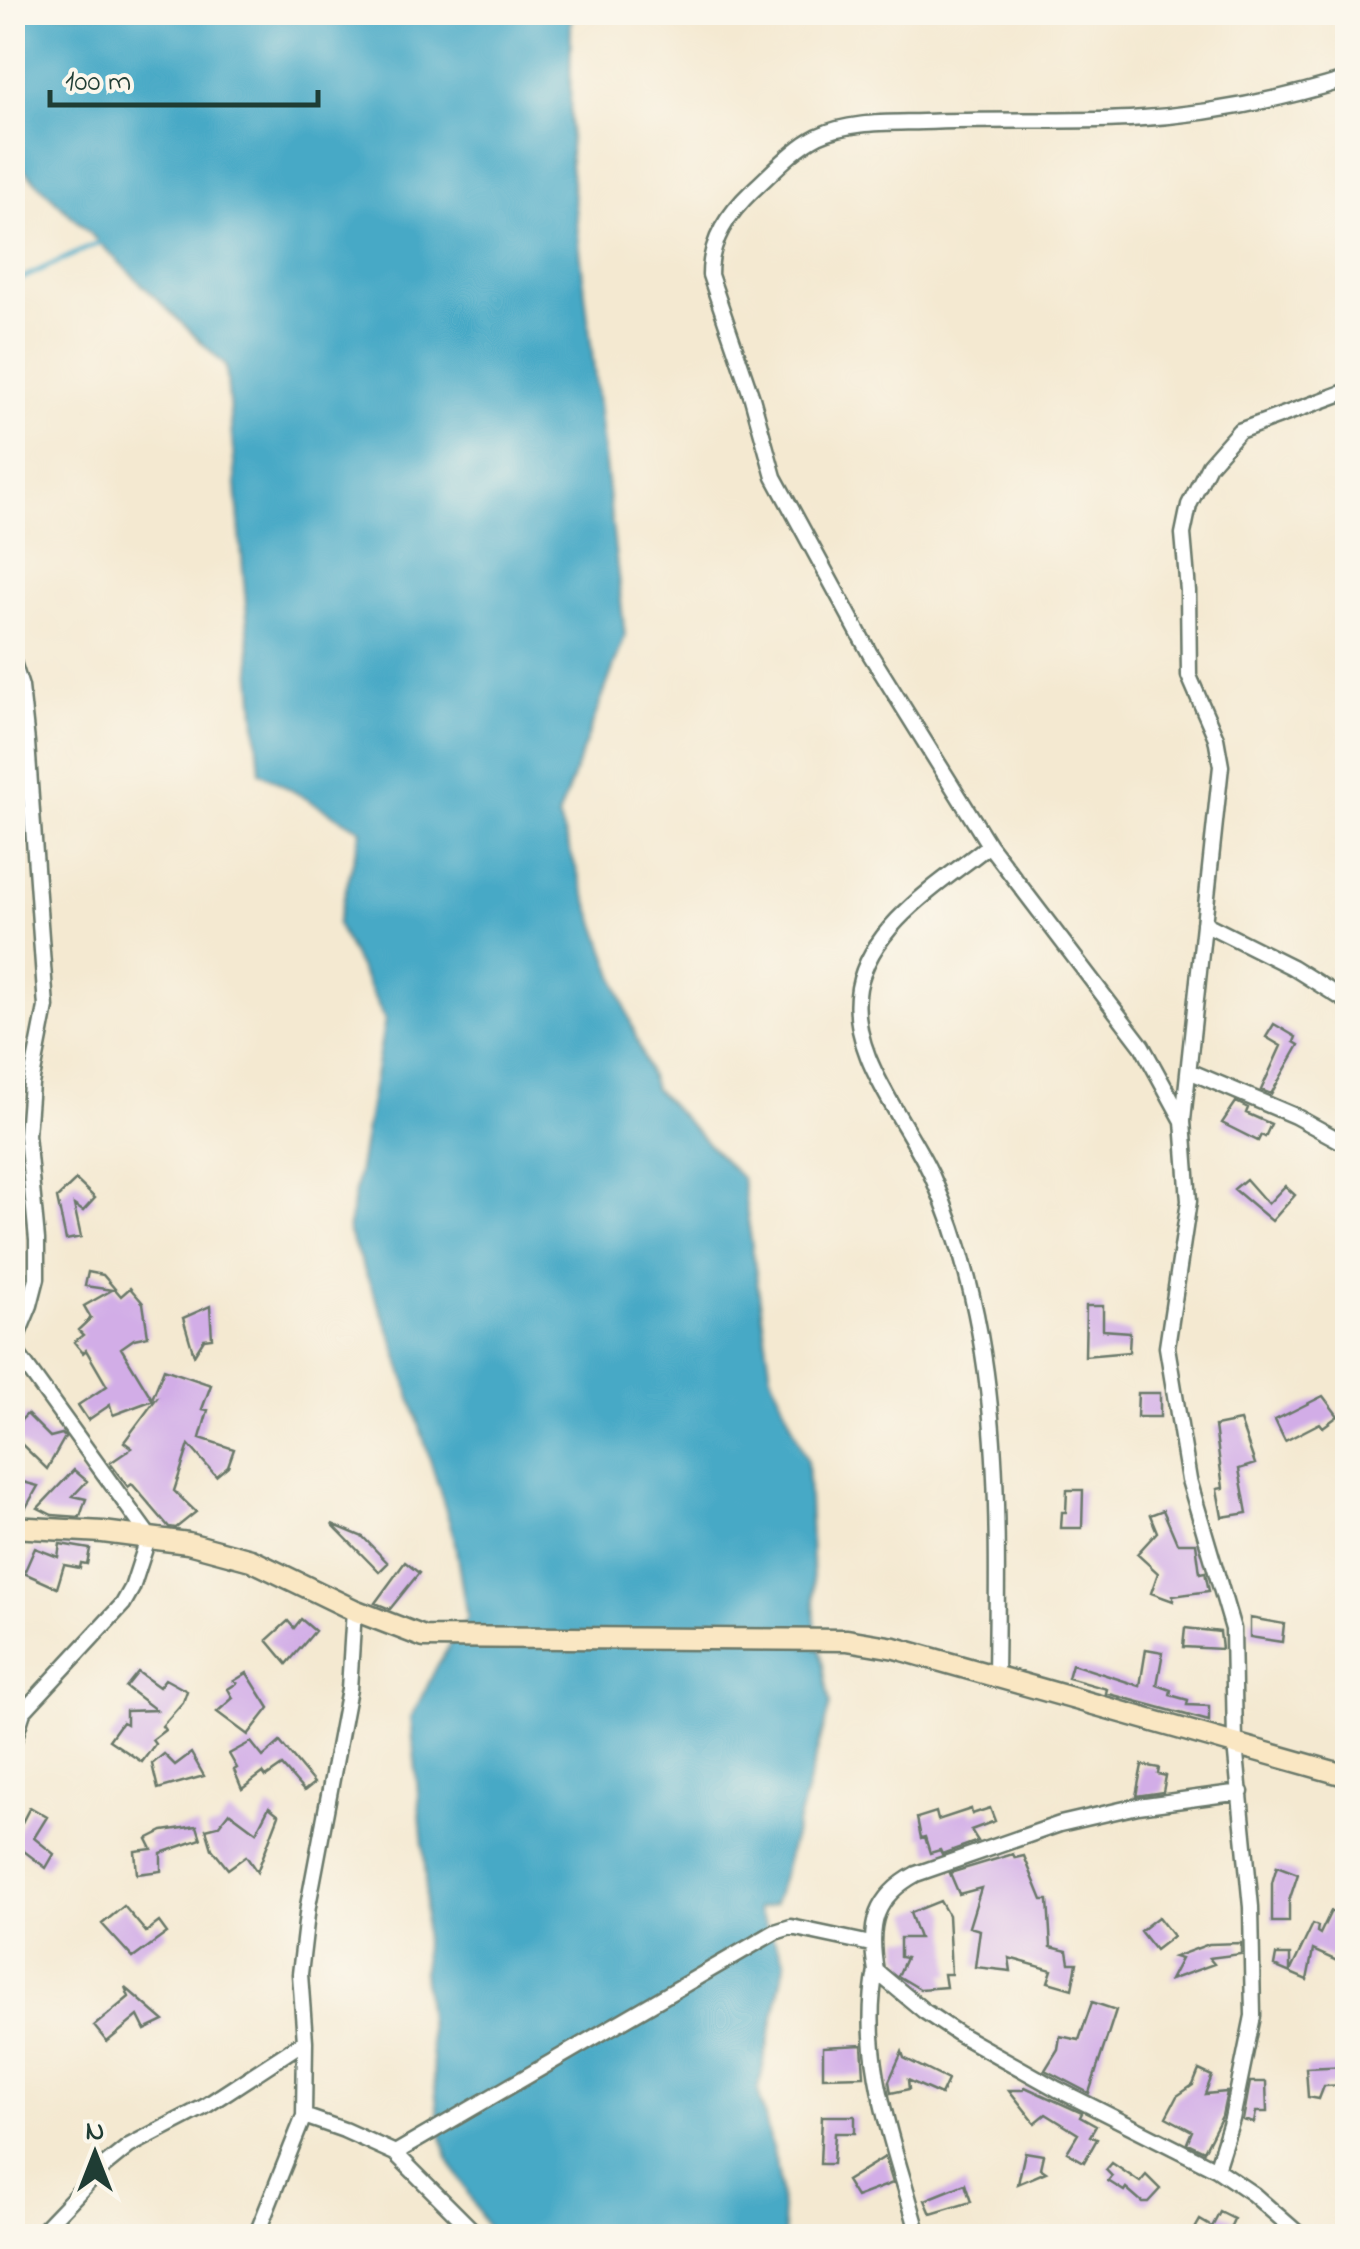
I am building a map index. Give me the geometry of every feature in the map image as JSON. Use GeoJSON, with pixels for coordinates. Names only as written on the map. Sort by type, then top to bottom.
{"type":"FeatureCollection","features":[{"type":"Feature","properties":{"kind":"street"},"geometry":{"type":"LineString","coordinates":[[1184,1120],[1142,1046],[989,844],[870,654],[774,477],[710,275],[715,238],[740,202],[786,160],[816,137],[851,126],[1132,118],[1270,102],[1348,79]]}},
{"type":"Feature","properties":{"kind":"street"},"geometry":{"type":"LineString","coordinates":[[1216,2169],[1232,2119],[1252,2016],[1250,1907],[1235,1744],[1233,1629],[1189,1480],[1167,1347],[1188,1201],[1184,1120],[1221,766],[1216,738],[1188,676],[1183,534],[1189,505],[1209,465],[1239,431],[1348,391]]}},
{"type":"Feature","properties":{"kind":"street"},"geometry":{"type":"LineString","coordinates":[[12,659],[21,687],[28,742],[46,1007],[31,1084],[27,1135],[36,1278],[13,1346],[149,1536]]}},
{"type":"Feature","properties":{"kind":"street"},"geometry":{"type":"LineString","coordinates":[[989,844],[890,928],[866,961],[858,992],[860,1027],[874,1071],[930,1170],[954,1225],[975,1310],[997,1461],[996,1677]]}},
{"type":"Feature","properties":{"kind":"street"},"geometry":{"type":"LineString","coordinates":[[1204,922],[1348,1002]]}},
{"type":"Feature","properties":{"kind":"street"},"geometry":{"type":"LineString","coordinates":[[1188,1071],[1295,1116],[1348,1146]]}},
{"type":"Feature","properties":{"kind":"street"},"geometry":{"type":"LineString","coordinates":[[12,1527],[149,1536],[252,1560],[354,1610],[424,1637],[847,1640],[894,1648],[1348,1776]]}},
{"type":"Feature","properties":{"kind":"street"},"geometry":{"type":"LineString","coordinates":[[12,1746],[23,1712],[123,1604],[149,1536]]}},
{"type":"Feature","properties":{"kind":"street"},"geometry":{"type":"LineString","coordinates":[[256,2236],[304,2116],[300,1974],[308,1906],[349,1689],[354,1610]]}},
{"type":"Feature","properties":{"kind":"street"},"geometry":{"type":"LineString","coordinates":[[919,2236],[882,2104],[870,2003],[876,1971],[871,1944],[881,1902],[897,1885],[916,1874],[1060,1824],[1138,1806],[1241,1792]]}},
{"type":"Feature","properties":{"kind":"street"},"geometry":{"type":"LineString","coordinates":[[395,2153],[775,1932],[791,1927],[871,1944]]}},
{"type":"Feature","properties":{"kind":"street"},"geometry":{"type":"LineString","coordinates":[[876,1971],[957,2033],[1057,2089],[1216,2169],[1253,2194],[1301,2236]]}},
{"type":"Feature","properties":{"kind":"street"},"geometry":{"type":"LineString","coordinates":[[37,2236],[103,2167],[129,2146],[204,2107],[304,2040]]}},
{"type":"Feature","properties":{"kind":"street"},"geometry":{"type":"LineString","coordinates":[[304,2116],[395,2153],[478,2236]]}},
{"type":"Feature","properties":{"kind":"water"},"geometry":{"type":"Polygon","coordinates":[[[12,13],[571,13],[570,164],[625,636],[558,817],[654,1088],[742,1179],[771,1375],[807,1460],[815,1621],[830,1705],[775,1904],[757,1909],[786,1961],[758,2090],[778,2173],[785,2236],[492,2236],[448,2158],[439,2125],[423,1972],[426,1878],[411,1718],[467,1618],[454,1537],[392,1337],[348,1231],[385,1019],[337,924],[361,830],[260,772],[226,366],[13,159],[12,13]]]}},
{"type":"Feature","properties":{"kind":"building"},"geometry":{"type":"Polygon","coordinates":[[[1274,1024],[1296,1037],[1294,1042],[1299,1045],[1271,1094],[1261,1090],[1281,1046],[1266,1037],[1274,1024]]]}},
{"type":"Feature","properties":{"kind":"building"},"geometry":{"type":"Polygon","coordinates":[[[1236,1102],[1248,1108],[1246,1113],[1271,1124],[1265,1137],[1261,1135],[1258,1141],[1222,1123],[1236,1102]]]}},
{"type":"Feature","properties":{"kind":"building"},"geometry":{"type":"Polygon","coordinates":[[[1246,1179],[1268,1204],[1285,1186],[1295,1195],[1272,1221],[1234,1189],[1246,1179]]]}},
{"type":"Feature","properties":{"kind":"building"},"geometry":{"type":"Polygon","coordinates":[[[76,1180],[95,1198],[83,1211],[74,1205],[81,1237],[66,1240],[57,1198],[76,1180]]]}},
{"type":"Feature","properties":{"kind":"building"},"geometry":{"type":"Polygon","coordinates":[[[88,1272],[103,1275],[121,1296],[130,1288],[143,1303],[148,1336],[121,1348],[152,1399],[164,1369],[211,1385],[202,1409],[208,1410],[200,1438],[234,1449],[228,1466],[216,1476],[189,1445],[174,1491],[196,1512],[176,1528],[169,1527],[132,1484],[128,1487],[110,1463],[132,1448],[124,1442],[156,1399],[113,1415],[110,1405],[88,1420],[78,1405],[107,1386],[86,1350],[83,1353],[74,1342],[83,1335],[78,1330],[91,1318],[84,1306],[112,1290],[85,1286],[88,1272]]]}},
{"type":"Feature","properties":{"kind":"building"},"geometry":{"type":"Polygon","coordinates":[[[210,1306],[212,1338],[204,1339],[194,1355],[183,1318],[210,1306]]]}},
{"type":"Feature","properties":{"kind":"building"},"geometry":{"type":"Polygon","coordinates":[[[1086,1306],[1103,1306],[1103,1330],[1130,1332],[1129,1352],[1085,1356],[1086,1306]]]}},
{"type":"Feature","properties":{"kind":"building"},"geometry":{"type":"Polygon","coordinates":[[[1138,1393],[1160,1393],[1160,1417],[1137,1417],[1138,1393]]]}},
{"type":"Feature","properties":{"kind":"building"},"geometry":{"type":"Polygon","coordinates":[[[1323,1396],[1338,1416],[1323,1427],[1320,1423],[1285,1441],[1275,1420],[1323,1396]]]}},
{"type":"Feature","properties":{"kind":"building"},"geometry":{"type":"Polygon","coordinates":[[[27,1414],[50,1437],[65,1437],[47,1469],[12,1435],[12,1429],[27,1414]]]}},
{"type":"Feature","properties":{"kind":"building"},"geometry":{"type":"Polygon","coordinates":[[[1240,1421],[1255,1464],[1239,1469],[1247,1513],[1222,1517],[1217,1489],[1223,1488],[1215,1426],[1240,1421]]]}},
{"type":"Feature","properties":{"kind":"building"},"geometry":{"type":"Polygon","coordinates":[[[74,1470],[87,1481],[73,1496],[86,1499],[80,1517],[52,1515],[38,1508],[74,1470]]]}},
{"type":"Feature","properties":{"kind":"building"},"geometry":{"type":"Polygon","coordinates":[[[12,1479],[38,1486],[24,1511],[12,1506],[12,1479]]]}},
{"type":"Feature","properties":{"kind":"building"},"geometry":{"type":"Polygon","coordinates":[[[1067,1490],[1083,1490],[1082,1528],[1061,1528],[1067,1490]]]}},
{"type":"Feature","properties":{"kind":"building"},"geometry":{"type":"Polygon","coordinates":[[[1163,1510],[1177,1543],[1196,1543],[1200,1573],[1205,1572],[1209,1591],[1173,1596],[1173,1601],[1151,1593],[1158,1573],[1137,1554],[1157,1532],[1150,1515],[1163,1510]]]}},
{"type":"Feature","properties":{"kind":"building"},"geometry":{"type":"Polygon","coordinates":[[[332,1524],[363,1537],[388,1563],[379,1572],[332,1524]]]}},
{"type":"Feature","properties":{"kind":"building"},"geometry":{"type":"Polygon","coordinates":[[[60,1544],[90,1549],[87,1564],[81,1563],[80,1568],[64,1565],[57,1588],[24,1573],[35,1548],[58,1557],[60,1544]]]}},
{"type":"Feature","properties":{"kind":"building"},"geometry":{"type":"Polygon","coordinates":[[[405,1562],[419,1573],[390,1609],[375,1603],[405,1562]]]}},
{"type":"Feature","properties":{"kind":"building"},"geometry":{"type":"Polygon","coordinates":[[[1250,1618],[1284,1624],[1282,1642],[1250,1637],[1250,1618]]]}},
{"type":"Feature","properties":{"kind":"building"},"geometry":{"type":"Polygon","coordinates":[[[301,1619],[315,1631],[287,1664],[267,1640],[288,1621],[294,1628],[301,1619]]]}},
{"type":"Feature","properties":{"kind":"building"},"geometry":{"type":"Polygon","coordinates":[[[1185,1628],[1220,1632],[1222,1649],[1183,1647],[1185,1628]]]}},
{"type":"Feature","properties":{"kind":"building"},"geometry":{"type":"Polygon","coordinates":[[[1146,1649],[1163,1652],[1157,1685],[1171,1690],[1170,1695],[1188,1700],[1187,1705],[1209,1706],[1209,1721],[1106,1693],[1107,1689],[1068,1678],[1072,1664],[1140,1686],[1146,1649]]]}},
{"type":"Feature","properties":{"kind":"building"},"geometry":{"type":"Polygon","coordinates":[[[138,1672],[159,1687],[165,1679],[187,1691],[183,1702],[162,1726],[165,1730],[152,1740],[155,1744],[142,1762],[109,1740],[122,1722],[126,1724],[126,1711],[156,1710],[126,1687],[138,1672]]]}},
{"type":"Feature","properties":{"kind":"building"},"geometry":{"type":"Polygon","coordinates":[[[247,1673],[269,1708],[248,1735],[217,1712],[233,1698],[228,1689],[237,1683],[234,1681],[247,1673]]]}},
{"type":"Feature","properties":{"kind":"building"},"geometry":{"type":"Polygon","coordinates":[[[251,1742],[263,1757],[280,1742],[314,1783],[304,1791],[282,1766],[266,1777],[263,1773],[242,1789],[229,1754],[251,1742]]]}},
{"type":"Feature","properties":{"kind":"building"},"geometry":{"type":"Polygon","coordinates":[[[191,1753],[204,1776],[158,1789],[152,1764],[164,1754],[175,1765],[191,1753]]]}},
{"type":"Feature","properties":{"kind":"building"},"geometry":{"type":"Polygon","coordinates":[[[1142,1765],[1159,1768],[1158,1774],[1166,1776],[1163,1792],[1136,1796],[1142,1765]]]}},
{"type":"Feature","properties":{"kind":"building"},"geometry":{"type":"Polygon","coordinates":[[[30,1807],[47,1817],[34,1838],[54,1854],[46,1868],[12,1842],[30,1807]]]}},
{"type":"Feature","properties":{"kind":"building"},"geometry":{"type":"Polygon","coordinates":[[[269,1807],[279,1815],[257,1872],[246,1856],[228,1869],[212,1849],[206,1829],[218,1826],[229,1812],[256,1832],[269,1807]]]}},
{"type":"Feature","properties":{"kind":"building"},"geometry":{"type":"Polygon","coordinates":[[[990,1808],[995,1821],[971,1830],[978,1841],[942,1854],[940,1850],[930,1853],[925,1837],[921,1838],[917,1818],[936,1812],[938,1820],[971,1809],[972,1814],[990,1808]]]}},
{"type":"Feature","properties":{"kind":"building"},"geometry":{"type":"Polygon","coordinates":[[[197,1826],[201,1839],[161,1853],[161,1871],[137,1874],[135,1851],[152,1849],[147,1839],[163,1831],[197,1826]]]}},
{"type":"Feature","properties":{"kind":"building"},"geometry":{"type":"Polygon","coordinates":[[[1013,1854],[1015,1858],[1024,1856],[1042,1900],[1048,1900],[1051,1947],[1067,1951],[1069,1963],[1077,1963],[1072,1989],[1048,1982],[1052,1970],[1009,1958],[1011,1971],[975,1967],[980,1930],[969,1927],[981,1888],[959,1894],[950,1873],[1013,1854]]]}},
{"type":"Feature","properties":{"kind":"building"},"geometry":{"type":"Polygon","coordinates":[[[1277,1866],[1298,1874],[1289,1901],[1289,1922],[1272,1922],[1272,1883],[1277,1866]]]}},
{"type":"Feature","properties":{"kind":"building"},"geometry":{"type":"Polygon","coordinates":[[[1348,1896],[1348,1966],[1313,1950],[1307,1980],[1274,1966],[1276,1955],[1290,1955],[1290,1972],[1313,1924],[1320,1934],[1331,1911],[1334,1913],[1348,1896]]]}},
{"type":"Feature","properties":{"kind":"building"},"geometry":{"type":"Polygon","coordinates":[[[940,1901],[948,1915],[951,1974],[944,1974],[946,1987],[920,1989],[898,1976],[906,1958],[900,1957],[900,1938],[919,1938],[910,1913],[940,1901]]]}},
{"type":"Feature","properties":{"kind":"building"},"geometry":{"type":"Polygon","coordinates":[[[124,1906],[146,1932],[159,1922],[167,1933],[133,1958],[102,1924],[124,1906]]]}},
{"type":"Feature","properties":{"kind":"building"},"geometry":{"type":"Polygon","coordinates":[[[1158,1917],[1173,1936],[1155,1950],[1140,1931],[1158,1917]]]}},
{"type":"Feature","properties":{"kind":"building"},"geometry":{"type":"Polygon","coordinates":[[[1241,1943],[1241,1954],[1209,1958],[1214,1964],[1170,1980],[1181,1959],[1174,1957],[1209,1944],[1241,1943]]]}},
{"type":"Feature","properties":{"kind":"building"},"geometry":{"type":"Polygon","coordinates":[[[125,1987],[164,2021],[145,2030],[138,2016],[107,2042],[94,2026],[129,1997],[125,1987]]]}},
{"type":"Feature","properties":{"kind":"building"},"geometry":{"type":"Polygon","coordinates":[[[1092,2002],[1116,2010],[1089,2093],[1045,2070],[1058,2049],[1060,2036],[1079,2040],[1092,2002]]]}},
{"type":"Feature","properties":{"kind":"building"},"geometry":{"type":"Polygon","coordinates":[[[862,2045],[864,2076],[823,2077],[823,2047],[862,2045]]]}},
{"type":"Feature","properties":{"kind":"building"},"geometry":{"type":"Polygon","coordinates":[[[902,2052],[904,2058],[948,2080],[941,2095],[908,2080],[909,2089],[891,2093],[889,2081],[902,2052]]]}},
{"type":"Feature","properties":{"kind":"building"},"geometry":{"type":"Polygon","coordinates":[[[1348,2066],[1348,2085],[1324,2086],[1319,2099],[1308,2097],[1306,2068],[1348,2066]]]}},
{"type":"Feature","properties":{"kind":"building"},"geometry":{"type":"Polygon","coordinates":[[[1199,2070],[1212,2076],[1205,2094],[1227,2092],[1222,2116],[1204,2151],[1187,2143],[1192,2131],[1166,2117],[1177,2096],[1193,2085],[1199,2070]]]}},
{"type":"Feature","properties":{"kind":"building"},"geometry":{"type":"Polygon","coordinates":[[[1250,2082],[1266,2082],[1267,2112],[1256,2112],[1254,2123],[1243,2120],[1250,2082]]]}},
{"type":"Feature","properties":{"kind":"building"},"geometry":{"type":"Polygon","coordinates":[[[1025,2087],[1082,2113],[1080,2117],[1096,2126],[1090,2136],[1097,2139],[1084,2162],[1067,2152],[1078,2134],[1046,2114],[1035,2123],[1009,2090],[1025,2087]]]}},
{"type":"Feature","properties":{"kind":"building"},"geometry":{"type":"Polygon","coordinates":[[[822,2116],[855,2116],[855,2133],[835,2133],[833,2164],[820,2164],[822,2116]]]}},
{"type":"Feature","properties":{"kind":"building"},"geometry":{"type":"Polygon","coordinates":[[[1025,2152],[1043,2155],[1040,2168],[1046,2172],[1018,2184],[1025,2152]]]}},
{"type":"Feature","properties":{"kind":"building"},"geometry":{"type":"Polygon","coordinates":[[[885,2157],[893,2183],[856,2197],[846,2181],[885,2157]]]}},
{"type":"Feature","properties":{"kind":"building"},"geometry":{"type":"Polygon","coordinates":[[[1112,2163],[1140,2182],[1146,2175],[1160,2189],[1148,2202],[1142,2202],[1126,2188],[1124,2191],[1108,2181],[1112,2176],[1106,2170],[1112,2163]]]}},
{"type":"Feature","properties":{"kind":"building"},"geometry":{"type":"Polygon","coordinates":[[[965,2184],[971,2202],[931,2214],[925,2200],[965,2184]]]}},
{"type":"Feature","properties":{"kind":"building"},"geometry":{"type":"Polygon","coordinates":[[[1220,2212],[1234,2219],[1227,2235],[1230,2236],[1191,2236],[1200,2220],[1212,2227],[1220,2212]]]}},
{"type":"Feature","properties":{"kind":"waterway"},"geometry":{"type":"LineString","coordinates":[[12,283],[105,240]]}}]}
